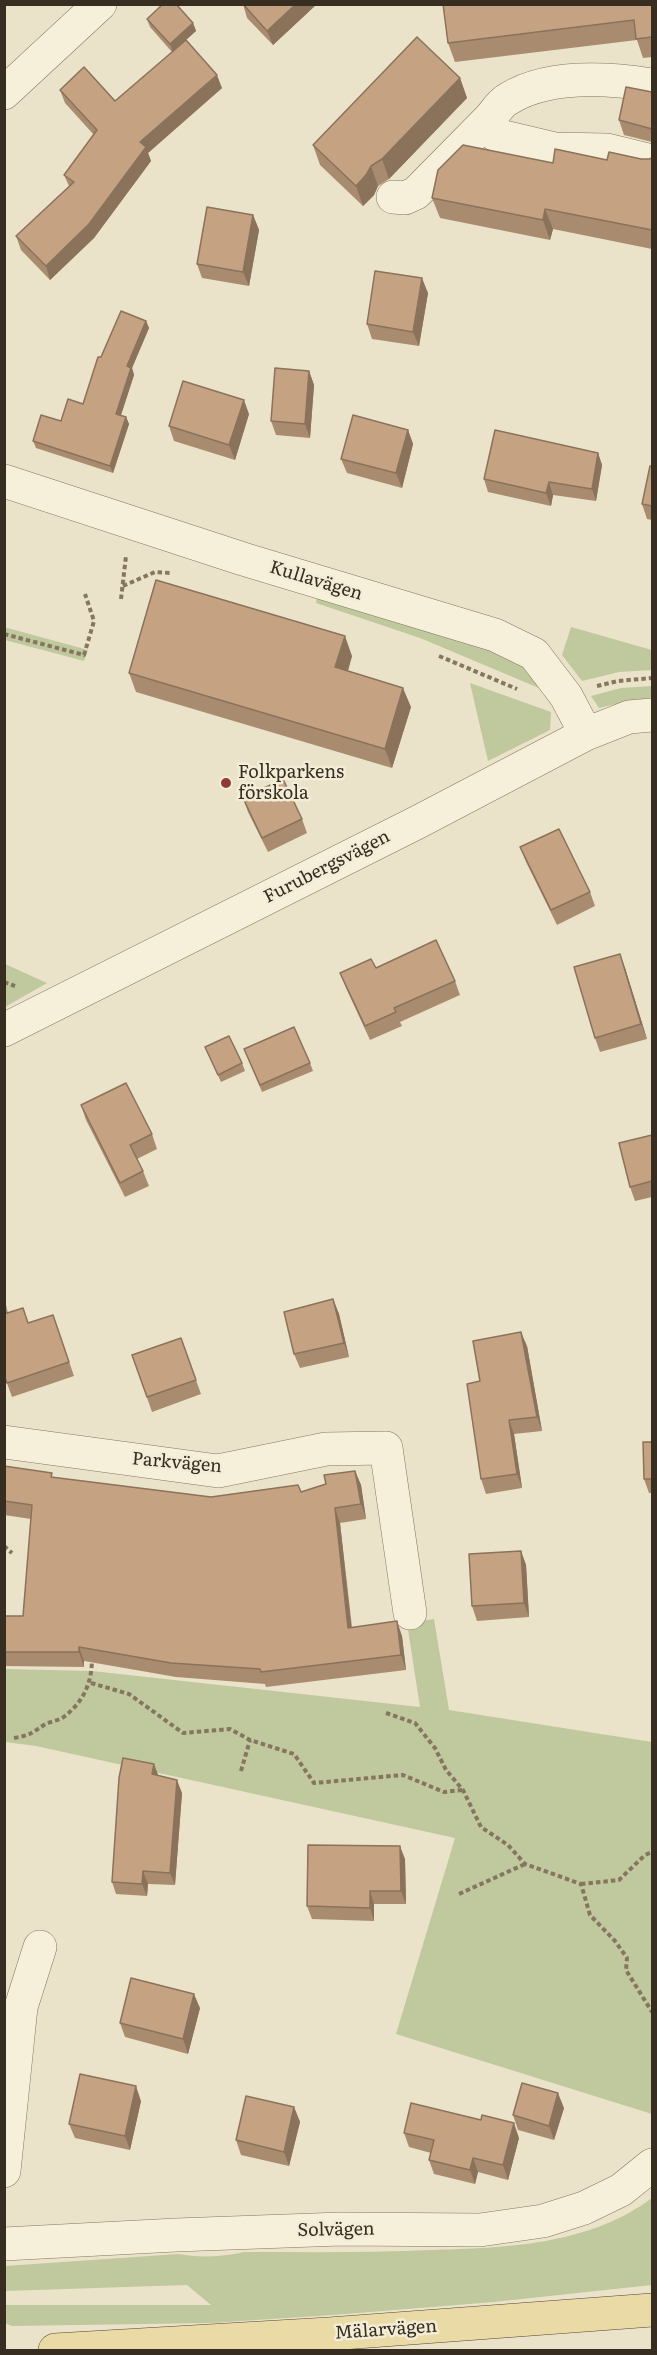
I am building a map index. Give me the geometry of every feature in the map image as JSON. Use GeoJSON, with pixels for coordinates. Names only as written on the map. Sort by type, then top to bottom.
{"type":"FeatureCollection","features":[{"type":"Feature","properties":{"kind":"main road","name":"Mälarvägen"},"geometry":{"type":"LineString","coordinates":[[55,2350],[329,2334],[652,2308]]}},
{"type":"Feature","properties":{"kind":"street"},"geometry":{"type":"LineString","coordinates":[[4,93],[100,4]]}},
{"type":"Feature","properties":{"kind":"street"},"geometry":{"type":"LineString","coordinates":[[393,198],[405,198],[416,193],[505,100],[532,86],[571,81],[622,81],[652,85]]}},
{"type":"Feature","properties":{"kind":"street"},"geometry":{"type":"LineString","coordinates":[[489,119],[496,135],[555,149],[607,150],[652,161]]}},
{"type":"Feature","properties":{"kind":"street","name":"Kullavägen"},"geometry":{"type":"LineString","coordinates":[[4,481],[243,559],[495,635],[534,654],[566,696],[586,734]]}},
{"type":"Feature","properties":{"kind":"street","name":"Furubergsvägen"},"geometry":{"type":"LineString","coordinates":[[4,1030],[418,822],[586,734],[629,717],[652,715]]}},
{"type":"Feature","properties":{"kind":"street","name":"Parkvägen"},"geometry":{"type":"LineString","coordinates":[[4,1442],[218,1471],[326,1449],[386,1448],[410,1613]]}},
{"type":"Feature","properties":{"kind":"street"},"geometry":{"type":"LineString","coordinates":[[4,2171],[21,2007],[40,1947]]}},
{"type":"Feature","properties":{"kind":"street","name":"Solvägen"},"geometry":{"type":"LineString","coordinates":[[4,2244],[341,2229],[480,2230],[543,2221],[584,2208],[621,2190],[652,2165]]}},
{"type":"Feature","properties":{"kind":"path"},"geometry":{"type":"LineString","coordinates":[[121,599],[124,563]]}},
{"type":"Feature","properties":{"kind":"path"},"geometry":{"type":"LineString","coordinates":[[123,586],[155,572],[180,573]]}},
{"type":"Feature","properties":{"kind":"path"},"geometry":{"type":"LineString","coordinates":[[4,634],[84,655],[94,621],[85,594]]}},
{"type":"Feature","properties":{"kind":"path"},"geometry":{"type":"LineString","coordinates":[[4,1546],[12,1553]]}},
{"type":"Feature","properties":{"kind":"path"},"geometry":{"type":"LineString","coordinates":[[14,1738],[32,1735],[45,1724],[64,1717],[77,1703],[91,1683],[92,1650]]}},
{"type":"Feature","properties":{"kind":"path"},"geometry":{"type":"LineString","coordinates":[[91,1683],[129,1694],[183,1733],[230,1729],[250,1740],[294,1754],[314,1783],[403,1775],[444,1792],[463,1790]]}},
{"type":"Feature","properties":{"kind":"path"},"geometry":{"type":"LineString","coordinates":[[386,1713],[415,1723],[435,1748],[446,1770],[463,1790],[481,1827],[508,1845],[525,1864],[581,1884],[619,1880],[645,1855],[652,1852]]}},
{"type":"Feature","properties":{"kind":"path"},"geometry":{"type":"LineString","coordinates":[[241,1772],[250,1740]]}},
{"type":"Feature","properties":{"kind":"path"},"geometry":{"type":"LineString","coordinates":[[459,1894],[525,1864]]}},
{"type":"Feature","properties":{"kind":"path"},"geometry":{"type":"LineString","coordinates":[[581,1884],[590,1915],[615,1941],[627,1958],[626,1970],[652,2012]]}},
{"type":"Feature","properties":{"kind":"green space"},"geometry":{"type":"Polygon","coordinates":[[[318,594],[487,645],[530,669],[546,691],[420,638],[316,603],[318,594]]]}},
{"type":"Feature","properties":{"kind":"green space"},"geometry":{"type":"Polygon","coordinates":[[[4,627],[88,650],[84,661],[5,640],[4,627]]]}},
{"type":"Feature","properties":{"kind":"green space"},"geometry":{"type":"Polygon","coordinates":[[[571,627],[652,650],[652,670],[619,672],[582,681],[562,655],[571,627]]]}},
{"type":"Feature","properties":{"kind":"green space"},"geometry":{"type":"Polygon","coordinates":[[[470,683],[551,712],[550,730],[488,761],[470,683]]]}},
{"type":"Feature","properties":{"kind":"green space"},"geometry":{"type":"Polygon","coordinates":[[[652,686],[652,699],[633,700],[599,708],[591,696],[621,688],[652,686]]]}},
{"type":"Feature","properties":{"kind":"green space"},"geometry":{"type":"Polygon","coordinates":[[[5,964],[47,983],[5,1007],[5,964]]]}},
{"type":"Feature","properties":{"kind":"green space"},"geometry":{"type":"Polygon","coordinates":[[[434,1619],[449,1710],[652,1742],[652,2114],[396,2034],[455,1838],[36,1746],[5,1742],[5,1669],[92,1671],[420,1707],[407,1623],[434,1619]]]}},
{"type":"Feature","properties":{"kind":"green space"},"geometry":{"type":"Polygon","coordinates":[[[652,2198],[652,2285],[494,2302],[211,2323],[12,2326],[5,2323],[5,2305],[211,2305],[187,2285],[5,2291],[5,2266],[178,2254],[211,2256],[244,2252],[384,2252],[517,2245],[574,2235],[601,2226],[627,2214],[652,2198]]]}},
{"type":"Feature","properties":{"kind":"building"},"geometry":{"type":"Polygon","coordinates":[[[163,4],[176,4],[193,23],[170,44],[147,19],[163,4]]]}},
{"type":"Feature","properties":{"kind":"building"},"geometry":{"type":"Polygon","coordinates":[[[243,4],[296,4],[267,31],[243,4]]]}},
{"type":"Feature","properties":{"kind":"building"},"geometry":{"type":"Polygon","coordinates":[[[443,4],[652,4],[652,37],[636,39],[634,20],[448,43],[443,4]]]}},
{"type":"Feature","properties":{"kind":"building"},"geometry":{"type":"Polygon","coordinates":[[[417,37],[460,78],[382,159],[371,166],[356,186],[313,145],[417,37]]]}},
{"type":"Feature","properties":{"kind":"building"},"geometry":{"type":"Polygon","coordinates":[[[186,40],[217,75],[140,142],[146,147],[89,224],[46,266],[16,236],[74,182],[64,175],[97,130],[60,90],[84,67],[115,101],[186,40]]]}},
{"type":"Feature","properties":{"kind":"building"},"geometry":{"type":"Polygon","coordinates":[[[626,87],[652,92],[652,129],[619,120],[626,87]]]}},
{"type":"Feature","properties":{"kind":"building"},"geometry":{"type":"Polygon","coordinates":[[[463,145],[553,163],[555,149],[607,160],[609,152],[641,159],[652,158],[652,230],[545,209],[543,220],[432,198],[438,170],[463,145]]]}},
{"type":"Feature","properties":{"kind":"building"},"geometry":{"type":"Polygon","coordinates":[[[207,207],[253,215],[243,272],[197,264],[207,207]]]}},
{"type":"Feature","properties":{"kind":"building"},"geometry":{"type":"Polygon","coordinates":[[[375,271],[422,278],[413,332],[367,324],[375,271]]]}},
{"type":"Feature","properties":{"kind":"building"},"geometry":{"type":"Polygon","coordinates":[[[121,311],[146,321],[127,366],[131,368],[116,414],[126,417],[110,466],[33,441],[41,415],[61,421],[68,399],[83,404],[98,357],[101,357],[121,311]]]}},
{"type":"Feature","properties":{"kind":"building"},"geometry":{"type":"Polygon","coordinates":[[[275,368],[309,371],[305,424],[271,421],[275,368]]]}},
{"type":"Feature","properties":{"kind":"building"},"geometry":{"type":"Polygon","coordinates":[[[183,381],[244,400],[229,445],[169,426],[183,381]]]}},
{"type":"Feature","properties":{"kind":"building"},"geometry":{"type":"Polygon","coordinates":[[[353,415],[408,430],[396,473],[341,459],[353,415]]]}},
{"type":"Feature","properties":{"kind":"building"},"geometry":{"type":"Polygon","coordinates":[[[495,430],[598,453],[592,489],[549,482],[546,493],[484,479],[495,430]]]}},
{"type":"Feature","properties":{"kind":"building"},"geometry":{"type":"Polygon","coordinates":[[[650,466],[652,466],[652,506],[642,504],[650,466]]]}},
{"type":"Feature","properties":{"kind":"building"},"geometry":{"type":"Polygon","coordinates":[[[156,580],[345,636],[335,667],[403,688],[385,749],[129,673],[156,580]]]}},
{"type":"Feature","properties":{"kind":"building"},"geometry":{"type":"Polygon","coordinates":[[[283,779],[302,819],[262,838],[243,798],[283,779]]]}},
{"type":"Feature","properties":{"kind":"building"},"geometry":{"type":"Polygon","coordinates":[[[559,829],[590,892],[551,910],[520,847],[559,829]]]}},
{"type":"Feature","properties":{"kind":"building"},"geometry":{"type":"Polygon","coordinates":[[[436,940],[455,981],[394,1008],[396,1012],[365,1026],[340,973],[371,959],[376,968],[436,940]]]}},
{"type":"Feature","properties":{"kind":"building"},"geometry":{"type":"Polygon","coordinates":[[[620,954],[641,1024],[595,1038],[574,967],[620,954]]]}},
{"type":"Feature","properties":{"kind":"building"},"geometry":{"type":"Polygon","coordinates":[[[294,1027],[310,1063],[260,1085],[244,1049],[294,1027]]]}},
{"type":"Feature","properties":{"kind":"building"},"geometry":{"type":"Polygon","coordinates":[[[229,1036],[242,1063],[218,1075],[205,1047],[229,1036]]]}},
{"type":"Feature","properties":{"kind":"building"},"geometry":{"type":"Polygon","coordinates":[[[126,1083],[152,1134],[130,1145],[143,1171],[120,1183],[81,1105],[126,1083]]]}},
{"type":"Feature","properties":{"kind":"building"},"geometry":{"type":"Polygon","coordinates":[[[652,1135],[652,1181],[630,1187],[619,1143],[652,1135]]]}},
{"type":"Feature","properties":{"kind":"building"},"geometry":{"type":"Polygon","coordinates":[[[333,1299],[344,1343],[294,1354],[284,1312],[333,1299]]]}},
{"type":"Feature","properties":{"kind":"building"},"geometry":{"type":"Polygon","coordinates":[[[23,1308],[28,1323],[53,1315],[69,1362],[7,1383],[4,1375],[4,1314],[23,1308]]]}},
{"type":"Feature","properties":{"kind":"building"},"geometry":{"type":"Polygon","coordinates":[[[521,1332],[537,1417],[509,1420],[517,1474],[481,1479],[467,1384],[480,1381],[473,1341],[521,1332]]]}},
{"type":"Feature","properties":{"kind":"building"},"geometry":{"type":"Polygon","coordinates":[[[181,1338],[196,1380],[147,1397],[132,1355],[181,1338]]]}},
{"type":"Feature","properties":{"kind":"building"},"geometry":{"type":"Polygon","coordinates":[[[643,1442],[652,1442],[652,1479],[644,1479],[643,1442]]]}},
{"type":"Feature","properties":{"kind":"building"},"geometry":{"type":"Polygon","coordinates":[[[4,1466],[52,1473],[51,1477],[211,1497],[298,1485],[301,1492],[326,1484],[324,1475],[355,1471],[361,1504],[335,1508],[348,1628],[397,1621],[401,1655],[261,1672],[260,1669],[171,1663],[79,1647],[79,1652],[4,1652],[4,1616],[23,1616],[32,1505],[4,1501],[4,1466]]]}},
{"type":"Feature","properties":{"kind":"building"},"geometry":{"type":"Polygon","coordinates":[[[521,1551],[524,1603],[472,1606],[469,1554],[521,1551]]]}},
{"type":"Feature","properties":{"kind":"building"},"geometry":{"type":"Polygon","coordinates":[[[123,1758],[154,1764],[152,1774],[177,1780],[170,1873],[143,1871],[142,1884],[112,1882],[119,1778],[123,1758]]]}},
{"type":"Feature","properties":{"kind":"building"},"geometry":{"type":"Polygon","coordinates":[[[308,1845],[400,1846],[401,1891],[370,1891],[370,1908],[307,1906],[308,1845]]]}},
{"type":"Feature","properties":{"kind":"building"},"geometry":{"type":"Polygon","coordinates":[[[131,1978],[194,1994],[183,2039],[120,2023],[131,1978]]]}},
{"type":"Feature","properties":{"kind":"building"},"geometry":{"type":"Polygon","coordinates":[[[80,2074],[136,2086],[125,2136],[69,2124],[80,2074]]]}},
{"type":"Feature","properties":{"kind":"building"},"geometry":{"type":"Polygon","coordinates":[[[522,2083],[558,2093],[549,2126],[513,2115],[522,2083]]]}},
{"type":"Feature","properties":{"kind":"building"},"geometry":{"type":"Polygon","coordinates":[[[246,2096],[294,2107],[284,2152],[236,2140],[246,2096]]]}},
{"type":"Feature","properties":{"kind":"building"},"geometry":{"type":"Polygon","coordinates":[[[411,2103],[481,2120],[482,2115],[514,2123],[503,2165],[473,2158],[470,2170],[429,2160],[434,2140],[404,2133],[411,2103]]]}},
{"type":"Feature","properties":{"kind":"place","name":"Folkparkens förskola"},"geometry":{"type":"Point","coordinates":[226,783]}}]}
